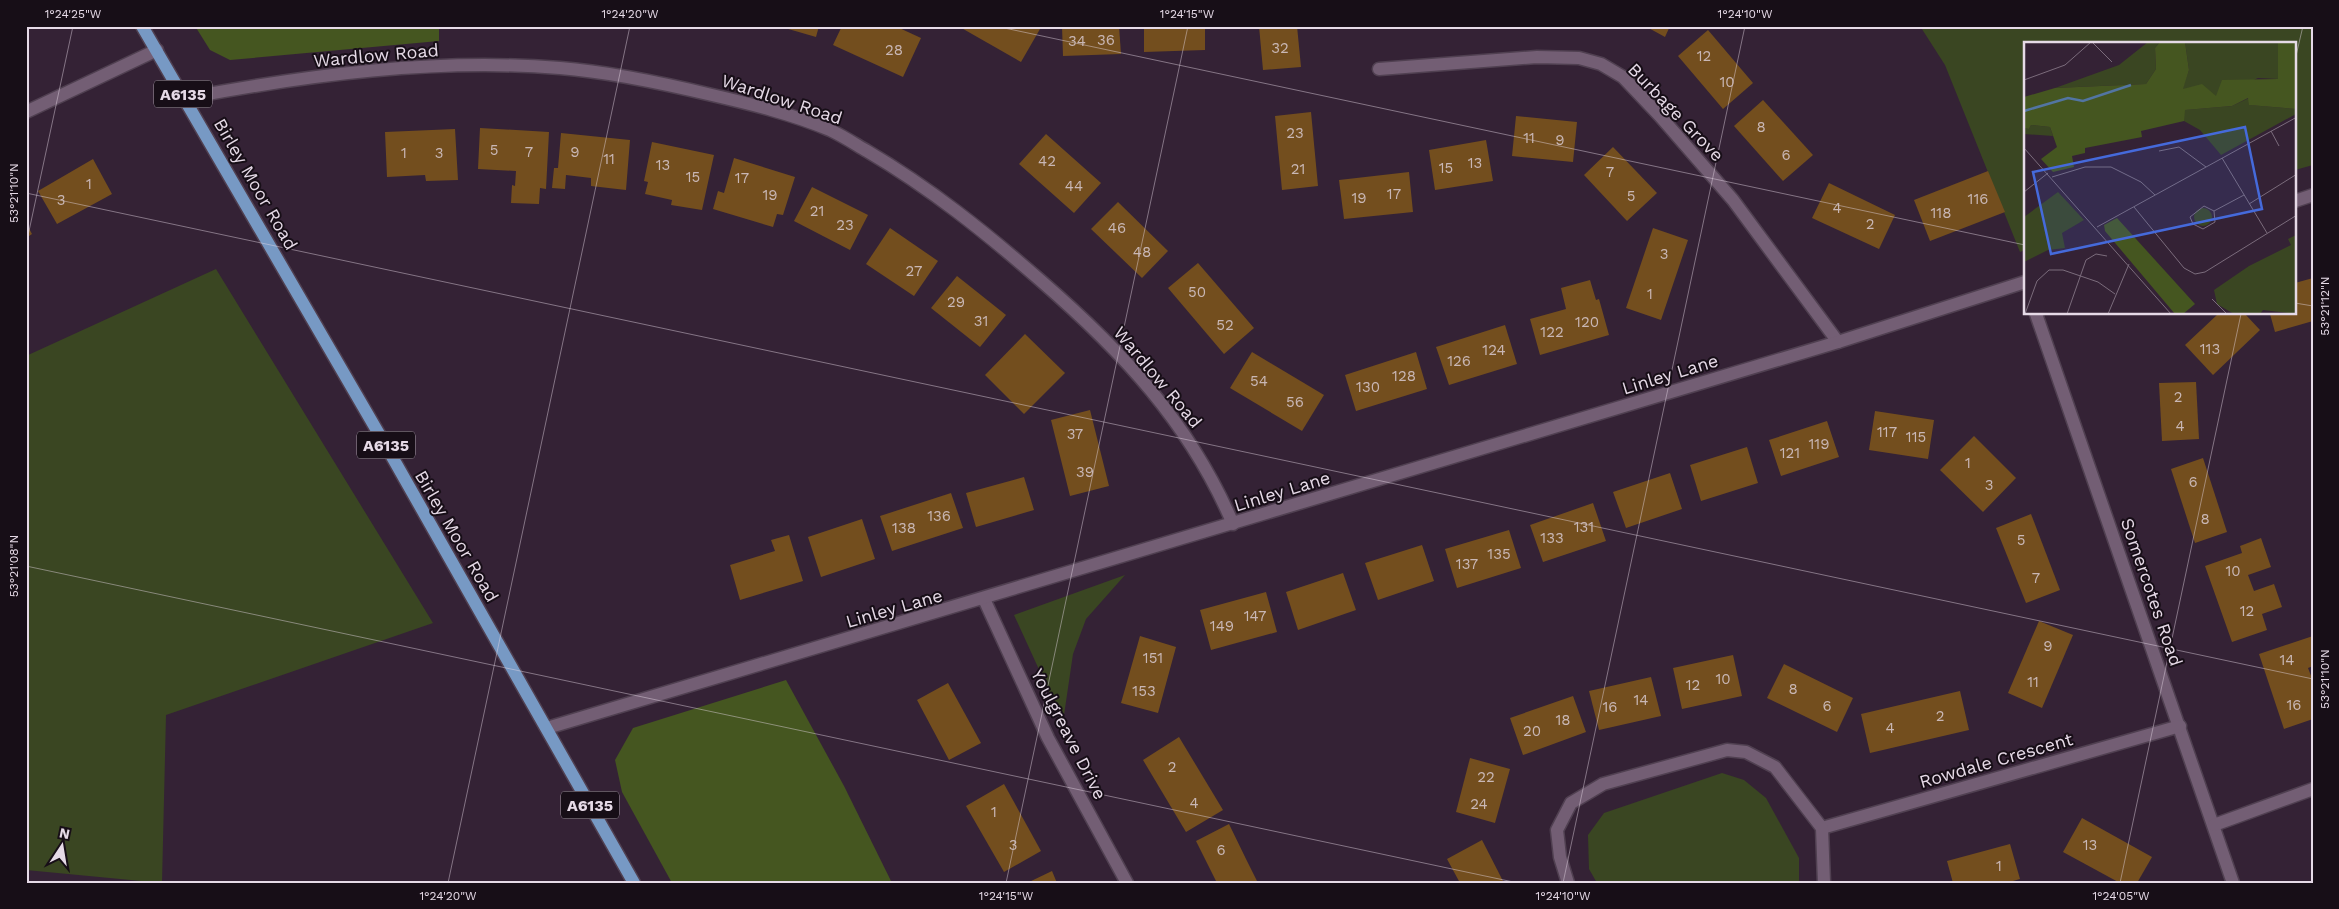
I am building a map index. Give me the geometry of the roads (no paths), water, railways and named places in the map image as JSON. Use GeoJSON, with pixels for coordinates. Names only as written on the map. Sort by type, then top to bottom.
{"type":"FeatureCollection","features":[{"type":"Feature","properties":{"kind":"main road","name":"Birley Moor Road"},"geometry":{"type":"LineString","coordinates":[[142,26],[186,98],[634,883]]}},
{"type":"Feature","properties":{"kind":"street"},"geometry":{"type":"LineString","coordinates":[[26,112],[157,50]]}},
{"type":"Feature","properties":{"kind":"street","name":"Burbage Grove"},"geometry":{"type":"LineString","coordinates":[[1379,69],[1537,57],[1578,58],[1601,64],[1622,78],[1660,116],[1733,200],[1838,342]]}},
{"type":"Feature","properties":{"kind":"street","name":"Wardlow Road"},"geometry":{"type":"LineString","coordinates":[[186,98],[338,75],[457,65],[561,68],[662,82],[751,104],[831,130],[906,174],[984,232],[1058,296],[1120,354],[1174,418],[1216,483],[1234,524]]}},
{"type":"Feature","properties":{"kind":"street"},"geometry":{"type":"LineString","coordinates":[[2296,201],[2313,195]]}},
{"type":"Feature","properties":{"kind":"street","name":"Linley Lane"},"geometry":{"type":"LineString","coordinates":[[547,728],[1234,524],[1838,342],[2024,283]]}},
{"type":"Feature","properties":{"kind":"street","name":"Somercotes Road"},"geometry":{"type":"LineString","coordinates":[[2036,315],[2233,883]]}},
{"type":"Feature","properties":{"kind":"street","name":"Youlgreave Drive"},"geometry":{"type":"LineString","coordinates":[[984,599],[1048,738],[1128,883]]}},
{"type":"Feature","properties":{"kind":"street","name":"Rowdale Crescent"},"geometry":{"type":"LineString","coordinates":[[1822,828],[2180,726]]}},
{"type":"Feature","properties":{"kind":"street"},"geometry":{"type":"LineString","coordinates":[[1568,883],[1560,857],[1557,830],[1571,803],[1603,784],[1727,750],[1746,752],[1774,767],[1822,828],[1824,883]]}},
{"type":"Feature","properties":{"kind":"street"},"geometry":{"type":"LineString","coordinates":[[2214,825],[2313,789]]}}]}
